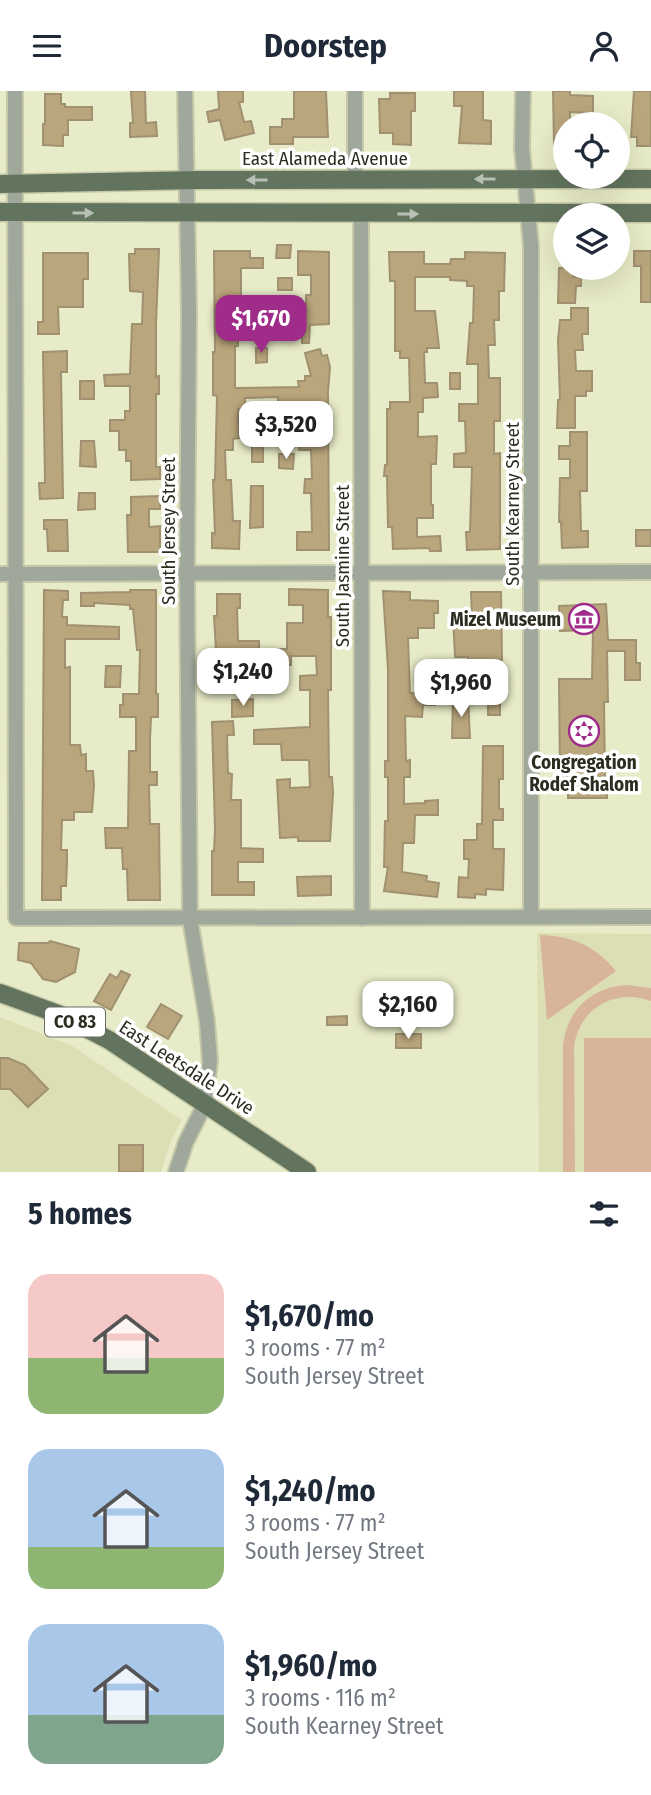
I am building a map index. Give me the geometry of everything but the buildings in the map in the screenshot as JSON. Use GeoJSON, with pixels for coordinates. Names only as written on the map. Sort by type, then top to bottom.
{"type":"FeatureCollection","features":[{"type":"Feature","properties":{"kind":"main road","name":"East Alameda Avenue"},"geometry":{"type":"LineString","coordinates":[[7,184],[185,180],[651,179]]}},
{"type":"Feature","properties":{"kind":"main road"},"geometry":{"type":"LineString","coordinates":[[7,212],[651,213]]}},
{"type":"Feature","properties":{"kind":"main road","name":"East Leetsdale Drive"},"geometry":{"type":"LineString","coordinates":[[0,993],[37,1005],[102,1037],[307,1172]]}},
{"type":"Feature","properties":{"kind":"street"},"geometry":{"type":"LineString","coordinates":[[15,91],[7,212],[16,574],[16,918],[651,917]]}},
{"type":"Feature","properties":{"kind":"street","name":"South Jersey Street"},"geometry":{"type":"LineString","coordinates":[[176,1172],[186,1142],[205,1104],[210,1075],[208,1031],[190,919],[187,574],[189,314],[185,91]]}},
{"type":"Feature","properties":{"kind":"street"},"geometry":{"type":"LineString","coordinates":[[355,91],[355,179]]}},
{"type":"Feature","properties":{"kind":"street","name":"South Kearney Street"},"geometry":{"type":"LineString","coordinates":[[523,91],[522,148],[531,258],[531,917]]}},
{"type":"Feature","properties":{"kind":"street","name":"South Jasmine Street"},"geometry":{"type":"LineString","coordinates":[[360,214],[362,918]]}},
{"type":"Feature","properties":{"kind":"street"},"geometry":{"type":"LineString","coordinates":[[0,574],[651,572]]}},
{"type":"Feature","properties":{"kind":"shaded area"},"geometry":{"type":"Polygon","coordinates":[[[537,933],[651,934],[651,1172],[539,1172],[537,933]]]}},
{"type":"Feature","properties":{"kind":"shaded area"},"geometry":{"type":"Polygon","coordinates":[[[540,935],[582,944],[600,955],[616,971],[547,1020],[540,935]]]}},
{"type":"Feature","properties":{"kind":"shaded area"},"geometry":{"type":"Polygon","coordinates":[[[627,985],[651,988],[651,1001],[624,997],[612,1000],[591,1012],[577,1033],[574,1047],[575,1172],[563,1172],[563,1047],[569,1022],[575,1012],[592,996],[602,990],[627,985]]]}},
{"type":"Feature","properties":{"kind":"shaded area"},"geometry":{"type":"Polygon","coordinates":[[[0,1017],[72,1046],[182,1120],[171,1140],[161,1172],[0,1172],[0,1017]]]}},
{"type":"Feature","properties":{"kind":"shaded area"},"geometry":{"type":"Polygon","coordinates":[[[584,1038],[651,1038],[651,1172],[584,1172],[584,1038]]]}},
{"type":"Feature","properties":{"kind":"place","name":"Mizel Museum"},"geometry":{"type":"Point","coordinates":[584,619]}},
{"type":"Feature","properties":{"kind":"place","name":"Congregation Rodef Shalom"},"geometry":{"type":"Point","coordinates":[584,731]}}]}
